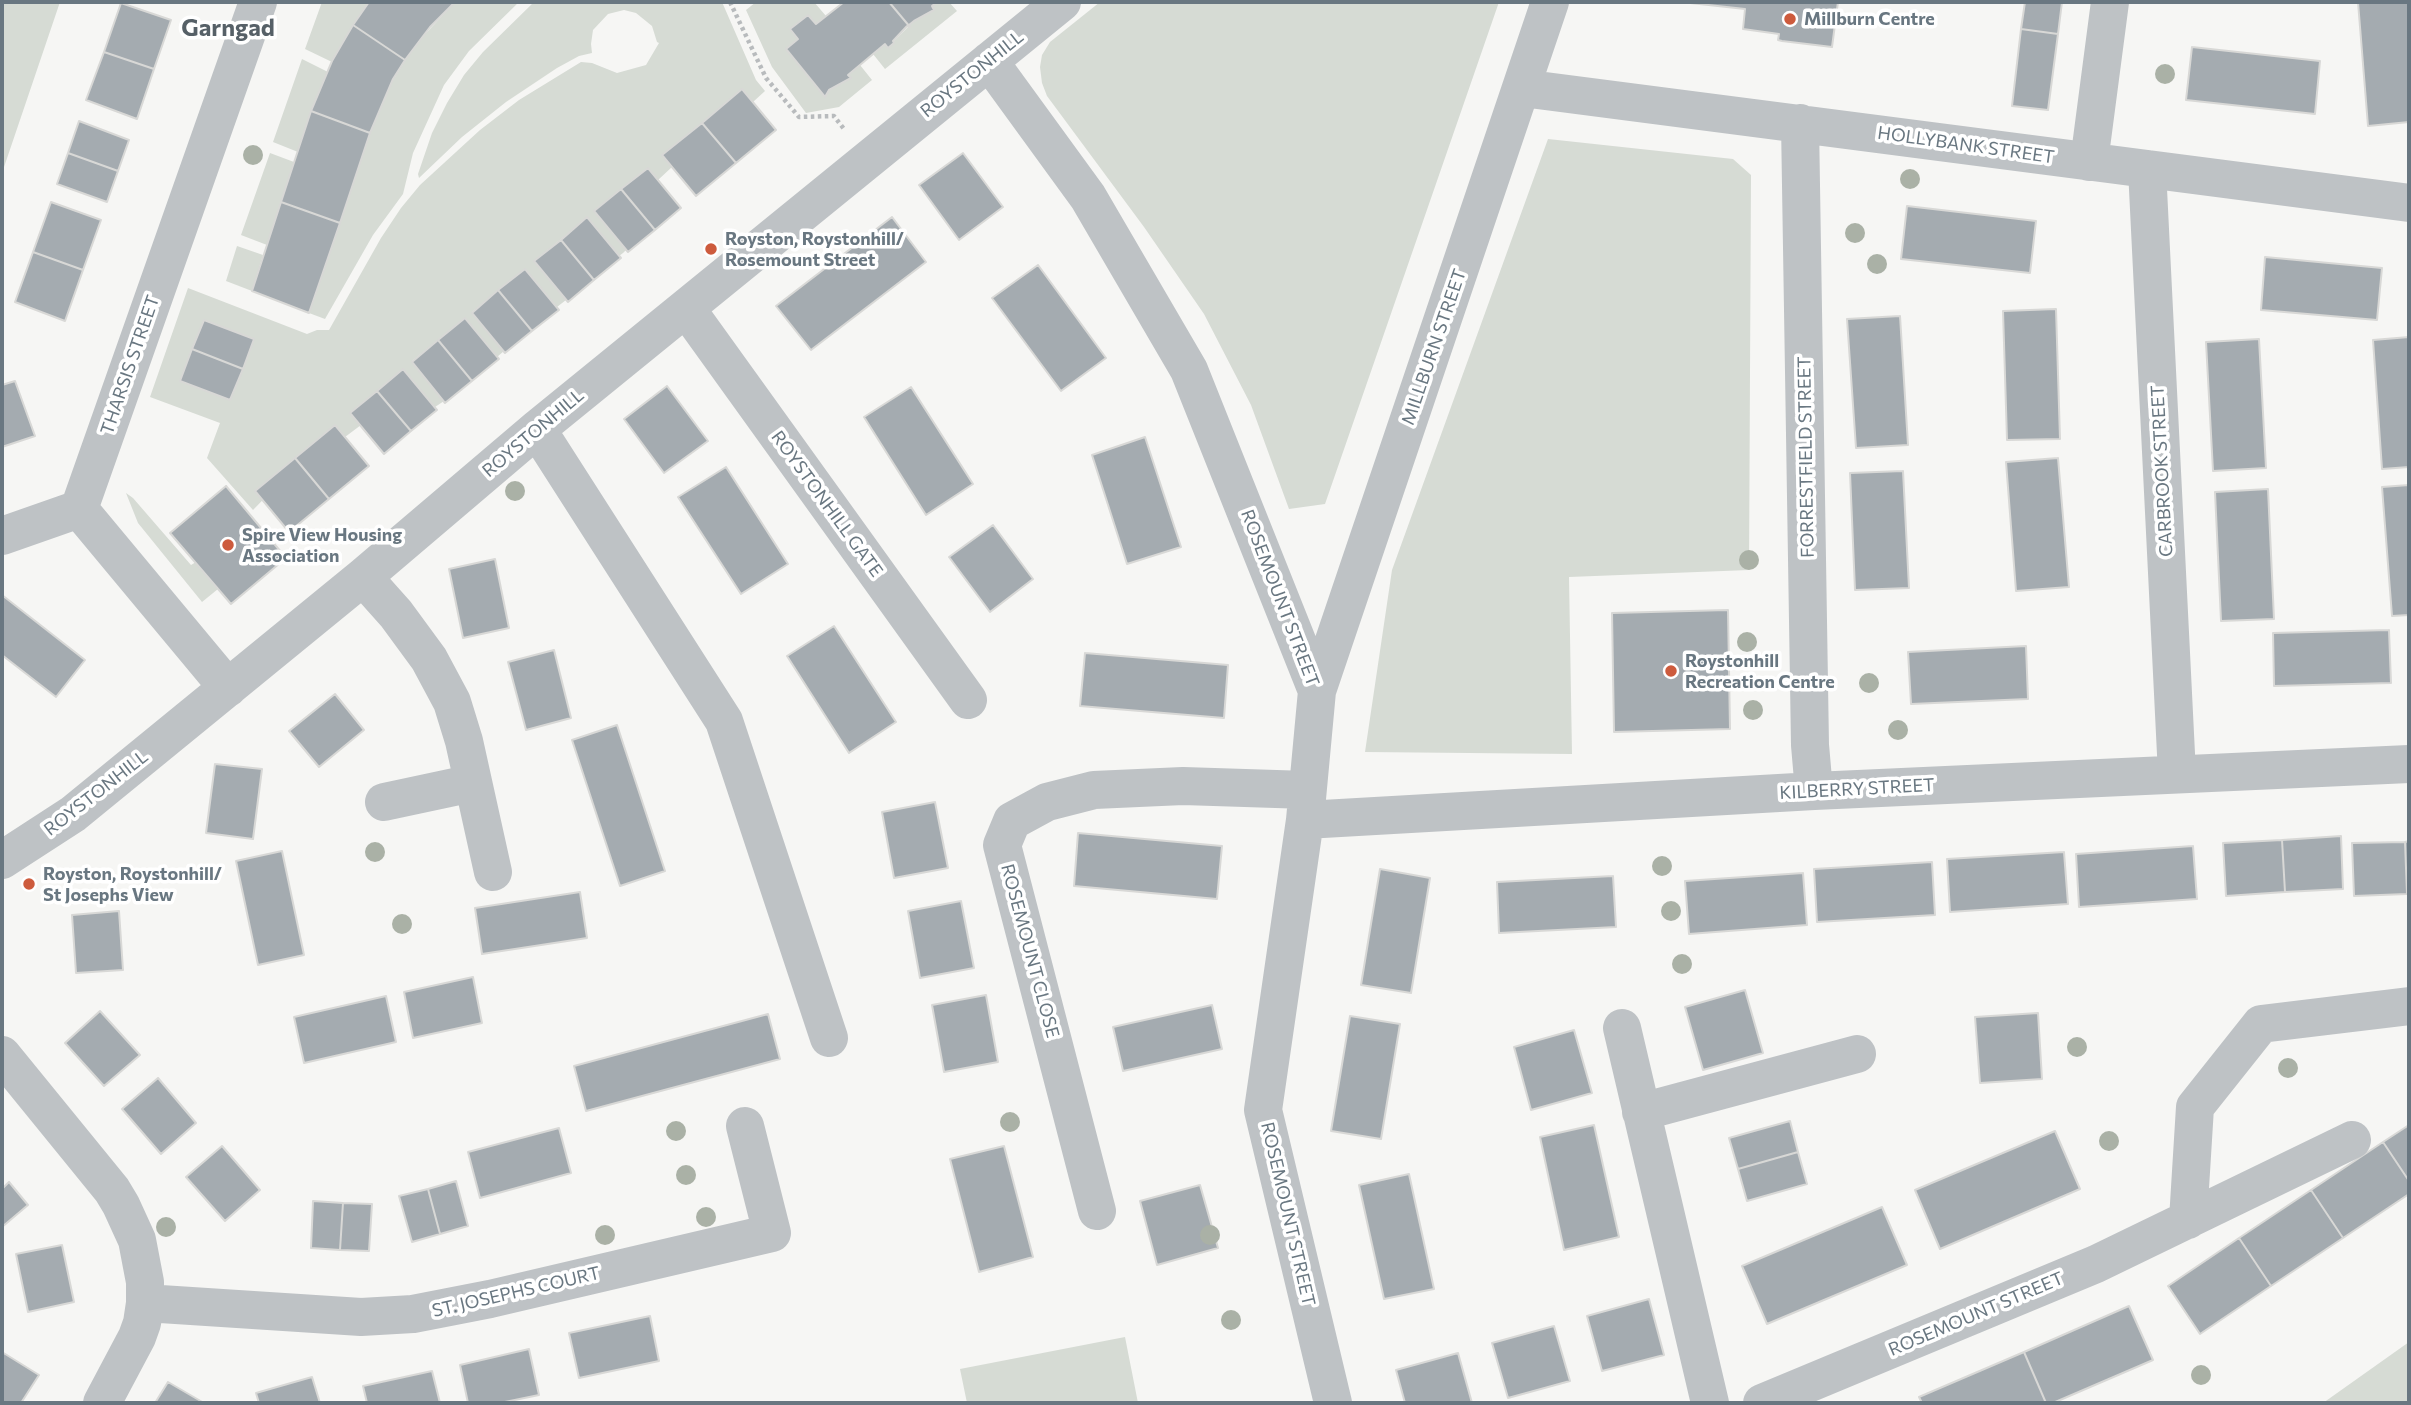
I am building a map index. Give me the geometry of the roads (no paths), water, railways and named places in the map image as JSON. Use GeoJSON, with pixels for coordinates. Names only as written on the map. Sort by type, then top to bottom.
{"type":"FeatureCollection","features":[{"type":"Feature","properties":{"kind":"street","name":"THARSIS STREET"},"geometry":{"type":"LineString","coordinates":[[79,509],[258,2]]}},
{"type":"Feature","properties":{"kind":"street","name":"ROYSTONHILL"},"geometry":{"type":"LineString","coordinates":[[2,860],[72,814],[228,688],[537,429],[1062,2]]}},
{"type":"Feature","properties":{"kind":"street","name":"MILLBURN STREET"},"geometry":{"type":"LineString","coordinates":[[1317,691],[1550,2]]}},
{"type":"Feature","properties":{"kind":"street"},"geometry":{"type":"LineString","coordinates":[[2089,162],[2110,2]]}},
{"type":"Feature","properties":{"kind":"street","name":"ROSEMOUNT STREET"},"geometry":{"type":"LineString","coordinates":[[989,61],[1088,197],[1189,370],[1317,691],[1306,805],[1264,1110],[1333,1403]]}},
{"type":"Feature","properties":{"kind":"street","name":"HOLLYBANK STREET"},"geometry":{"type":"LineString","coordinates":[[1522,88],[2409,203]]}},
{"type":"Feature","properties":{"kind":"street","name":"FORRESTFIELD STREET"},"geometry":{"type":"LineString","coordinates":[[1800,123],[1810,744],[1814,791]]}},
{"type":"Feature","properties":{"kind":"street","name":"CARBROOK STREET"},"geometry":{"type":"LineString","coordinates":[[2147,169],[2177,774]]}},
{"type":"Feature","properties":{"kind":"street","name":"ROYSTONHILL GATE"},"geometry":{"type":"LineString","coordinates":[[686,308],[968,700]]}},
{"type":"Feature","properties":{"kind":"street"},"geometry":{"type":"LineString","coordinates":[[537,429],[724,721],[829,1038]]}},
{"type":"Feature","properties":{"kind":"street"},"geometry":{"type":"LineString","coordinates":[[2,536],[79,509],[228,688]]}},
{"type":"Feature","properties":{"kind":"street"},"geometry":{"type":"LineString","coordinates":[[363,577],[396,614],[442,680],[458,720],[493,872]]}},
{"type":"Feature","properties":{"kind":"street","name":"KILBERRY STREET"},"geometry":{"type":"LineString","coordinates":[[1306,805],[1814,791],[2409,764]]}},
{"type":"Feature","properties":{"kind":"street"},"geometry":{"type":"LineString","coordinates":[[384,802],[473,783]]}},
{"type":"Feature","properties":{"kind":"street","name":"ROSEMOUNT CLOSE"},"geometry":{"type":"LineString","coordinates":[[1097,1211],[1002,845],[1012,821],[1047,803],[1094,790],[1183,786],[1306,805]]}},
{"type":"Feature","properties":{"kind":"street"},"geometry":{"type":"LineString","coordinates":[[2188,1220],[2195,1107],[2261,1024],[2409,1006]]}},
{"type":"Feature","properties":{"kind":"street"},"geometry":{"type":"LineString","coordinates":[[1622,1028],[1710,1403]]}},
{"type":"Feature","properties":{"kind":"street"},"geometry":{"type":"LineString","coordinates":[[1642,1112],[1857,1054]]}},
{"type":"Feature","properties":{"kind":"street"},"geometry":{"type":"LineString","coordinates":[[2,1055],[97,1170],[121,1205],[137,1240],[142,1258],[145,1303],[137,1337],[102,1403]]}},
{"type":"Feature","properties":{"kind":"street","name":"ST. JOSEPHS COURT"},"geometry":{"type":"LineString","coordinates":[[145,1303],[361,1317],[413,1314],[490,1299],[772,1233],[745,1126]]}},
{"type":"Feature","properties":{"kind":"street","name":"ROSEMOUNT STREET"},"geometry":{"type":"LineString","coordinates":[[1762,1403],[2096,1264],[2352,1140]]}},
{"type":"Feature","properties":{"kind":"place","name":"Millburn Centre"},"geometry":{"type":"Point","coordinates":[1790,19]}},
{"type":"Feature","properties":{"kind":"place","name":"Royston, Roystonhill/ Rosemount Street"},"geometry":{"type":"Point","coordinates":[711,249]}},
{"type":"Feature","properties":{"kind":"place","name":"Spire View Housing Association"},"geometry":{"type":"Point","coordinates":[228,545]}},
{"type":"Feature","properties":{"kind":"place","name":"Roystonhill Recreation Centre"},"geometry":{"type":"Point","coordinates":[1671,671]}},
{"type":"Feature","properties":{"kind":"place","name":"Royston, Roystonhill/ St Josephs View"},"geometry":{"type":"Point","coordinates":[29,884]}},
{"type":"Feature","properties":{"kind":"district","name":"Garngad"},"geometry":{"type":"Point","coordinates":[228,28]}}]}
